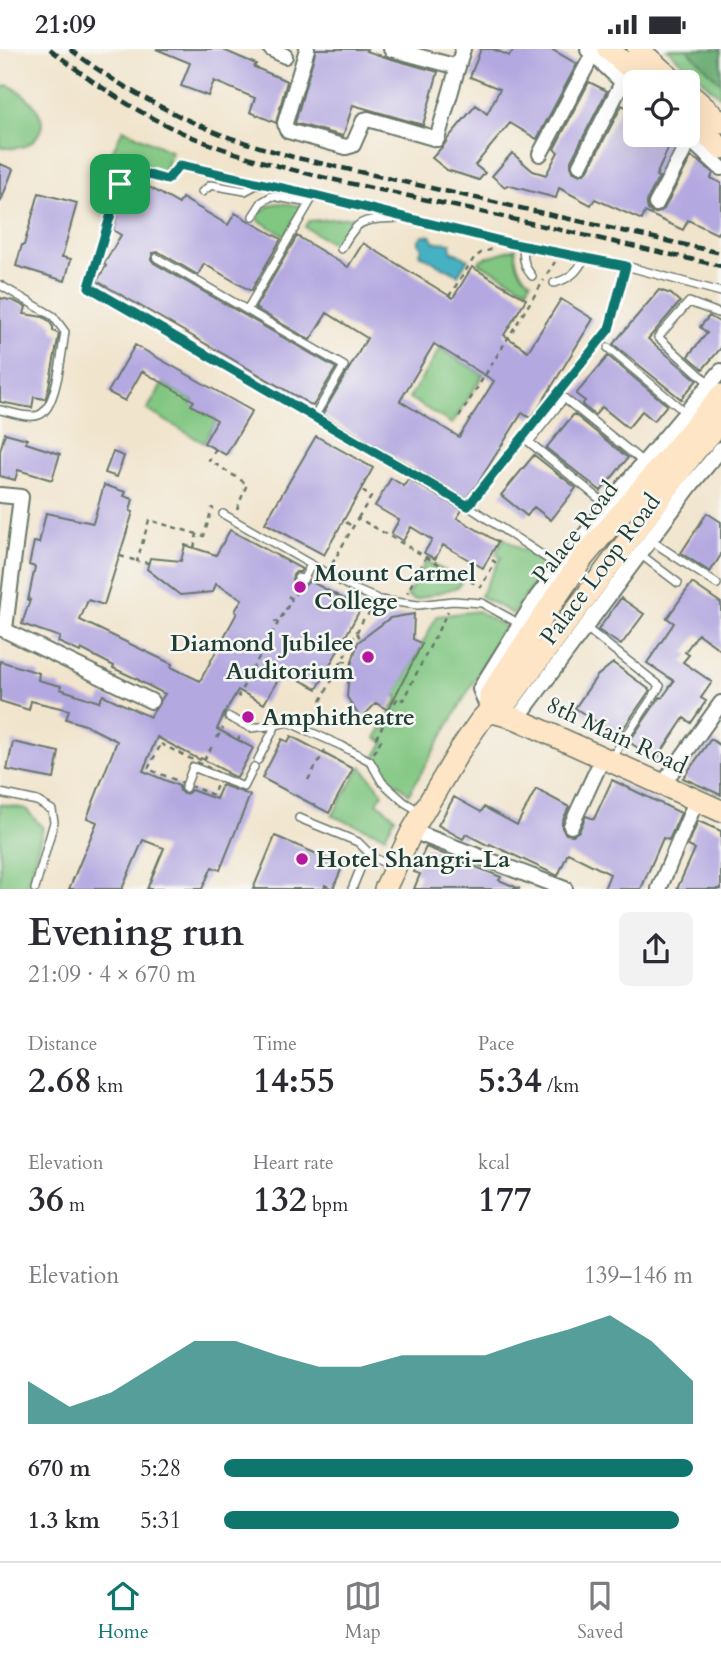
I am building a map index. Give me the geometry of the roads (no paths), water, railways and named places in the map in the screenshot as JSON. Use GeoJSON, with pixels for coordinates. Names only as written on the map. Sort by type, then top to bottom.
{"type":"FeatureCollection","features":[{"type":"Feature","properties":{"kind":"street"},"geometry":{"type":"LineString","coordinates":[[271,49],[285,56]]}},
{"type":"Feature","properties":{"kind":"street"},"geometry":{"type":"LineString","coordinates":[[307,49],[285,123],[286,128],[288,131],[346,147],[356,142],[362,123],[368,119],[438,139],[463,49]]}},
{"type":"Feature","properties":{"kind":"street"},"geometry":{"type":"LineString","coordinates":[[391,49],[458,67]]}},
{"type":"Feature","properties":{"kind":"street"},"geometry":{"type":"LineString","coordinates":[[638,49],[662,70]]}},
{"type":"Feature","properties":{"kind":"street"},"geometry":{"type":"LineString","coordinates":[[596,51],[627,70]]}},
{"type":"Feature","properties":{"kind":"street"},"geometry":{"type":"LineString","coordinates":[[580,165],[622,83],[596,51]]}},
{"type":"Feature","properties":{"kind":"street"},"geometry":{"type":"LineString","coordinates":[[540,154],[596,51]]}},
{"type":"Feature","properties":{"kind":"street"},"geometry":{"type":"LineString","coordinates":[[700,104],[721,122]]}},
{"type":"Feature","properties":{"kind":"street"},"geometry":{"type":"LineString","coordinates":[[700,137],[721,148]]}},
{"type":"Feature","properties":{"kind":"street"},"geometry":{"type":"LineString","coordinates":[[700,144],[721,168]]}},
{"type":"Feature","properties":{"kind":"street"},"geometry":{"type":"LineString","coordinates":[[656,204],[681,147]]}},
{"type":"Feature","properties":{"kind":"street"},"geometry":{"type":"LineString","coordinates":[[489,711],[480,689],[537,597],[608,505],[686,413],[715,390],[721,371]]}},
{"type":"Feature","properties":{"kind":"street","name":"Palace Road"},"geometry":{"type":"LineString","coordinates":[[489,711],[490,695],[582,559],[715,390]]}},
{"type":"Feature","properties":{"kind":"street","name":"Palace Road"},"geometry":{"type":"LineString","coordinates":[[385,889],[417,822],[480,721],[489,711],[507,702],[695,451],[721,422]]}},
{"type":"Feature","properties":{"kind":"street","name":"Palace Loop Road"},"geometry":{"type":"LineString","coordinates":[[517,719],[691,485],[721,449]]}},
{"type":"Feature","properties":{"kind":"street"},"geometry":{"type":"LineString","coordinates":[[0,495],[20,497],[3,628],[151,701]]}},
{"type":"Feature","properties":{"kind":"street"},"geometry":{"type":"LineString","coordinates":[[663,784],[721,703]]}},
{"type":"Feature","properties":{"kind":"street","name":"8th Main Road"},"geometry":{"type":"LineString","coordinates":[[489,711],[517,719],[721,811]]}},
{"type":"Feature","properties":{"kind":"street"},"geometry":{"type":"LineString","coordinates":[[571,826],[606,759]]}},
{"type":"Feature","properties":{"kind":"street"},"geometry":{"type":"LineString","coordinates":[[659,889],[696,801]]}},
{"type":"Feature","properties":{"kind":"street"},"geometry":{"type":"LineString","coordinates":[[417,822],[565,889]]}},
{"type":"Feature","properties":{"kind":"lane"},"geometry":{"type":"LineString","coordinates":[[560,567],[468,506],[89,287],[120,184],[125,177],[138,172],[167,180],[180,165],[509,243],[626,266],[721,292]]}},
{"type":"Feature","properties":{"kind":"lane"},"geometry":{"type":"LineString","coordinates":[[202,192],[211,185],[245,191],[259,183]]}},
{"type":"Feature","properties":{"kind":"lane"},"geometry":{"type":"LineString","coordinates":[[247,310],[314,195]]}},
{"type":"Feature","properties":{"kind":"lane"},"geometry":{"type":"LineString","coordinates":[[253,216],[262,202],[272,196],[309,203]]}},
{"type":"Feature","properties":{"kind":"lane"},"geometry":{"type":"LineString","coordinates":[[341,249],[360,223],[372,219],[406,218]]}},
{"type":"Feature","properties":{"kind":"lane"},"geometry":{"type":"LineString","coordinates":[[524,246],[523,261],[532,276]]}},
{"type":"Feature","properties":{"kind":"lane"},"geometry":{"type":"LineString","coordinates":[[157,258],[344,366],[314,418]]}},
{"type":"Feature","properties":{"kind":"lane"},"geometry":{"type":"LineString","coordinates":[[554,282],[562,281],[576,272],[584,258]]}},
{"type":"Feature","properties":{"kind":"lane"},"geometry":{"type":"LineString","coordinates":[[468,506],[609,329],[626,266]]}},
{"type":"Feature","properties":{"kind":"lane"},"geometry":{"type":"LineString","coordinates":[[0,285],[53,316],[65,331],[57,376],[47,409],[40,415],[31,416],[0,410]]}},
{"type":"Feature","properties":{"kind":"lane"},"geometry":{"type":"LineString","coordinates":[[715,390],[658,337],[689,302],[721,314]]}},
{"type":"Feature","properties":{"kind":"lane"},"geometry":{"type":"LineString","coordinates":[[608,348],[686,413]]}},
{"type":"Feature","properties":{"kind":"lane"},"geometry":{"type":"LineString","coordinates":[[608,505],[529,442],[564,398],[644,463]]}},
{"type":"Feature","properties":{"kind":"lane"},"geometry":{"type":"LineString","coordinates":[[223,515],[354,589],[380,600],[418,605],[453,601],[482,603],[520,624]]}},
{"type":"Feature","properties":{"kind":"lane"},"geometry":{"type":"LineString","coordinates":[[650,540],[717,584]]}},
{"type":"Feature","properties":{"kind":"lane"},"geometry":{"type":"LineString","coordinates":[[639,554],[678,583]]}},
{"type":"Feature","properties":{"kind":"lane"},"geometry":{"type":"LineString","coordinates":[[300,579],[312,565]]}},
{"type":"Feature","properties":{"kind":"lane"},"geometry":{"type":"LineString","coordinates":[[585,627],[660,686],[606,759]]}},
{"type":"Feature","properties":{"kind":"lane"},"geometry":{"type":"LineString","coordinates":[[229,717],[251,729],[288,722],[370,761],[382,782],[404,801],[417,822]]}},
{"type":"Feature","properties":{"kind":"lane"},"geometry":{"type":"LineString","coordinates":[[185,788],[193,767],[244,787],[276,726]]}},
{"type":"Feature","properties":{"kind":"lane"},"geometry":{"type":"LineString","coordinates":[[0,793],[37,801],[52,810],[54,822],[35,889]]}},
{"type":"Feature","properties":{"kind":"lane"},"geometry":{"type":"LineString","coordinates":[[299,818],[358,842],[374,858],[394,867]]}},
{"type":"Feature","properties":{"kind":"lane"},"geometry":{"type":"LineString","coordinates":[[352,889],[363,862],[374,858]]}},
{"type":"Feature","properties":{"kind":"water"},"geometry":{"type":"Polygon","coordinates":[[[423,235],[431,236],[434,242],[451,243],[451,251],[468,259],[458,275],[419,254],[422,248],[419,241],[423,235]]]}},
{"type":"Feature","properties":{"kind":"railway"},"geometry":{"type":"LineString","coordinates":[[50,49],[102,87],[156,120],[189,136],[259,161],[721,266]]}},
{"type":"Feature","properties":{"kind":"railway"},"geometry":{"type":"LineString","coordinates":[[70,49],[106,75],[165,109],[205,128],[251,144],[293,157],[721,253]]}},
{"type":"Feature","properties":{"kind":"place","name":"Mount Carmel College"},"geometry":{"type":"Point","coordinates":[300,587]}},
{"type":"Feature","properties":{"kind":"place","name":"Diamond Jubilee Auditorium"},"geometry":{"type":"Point","coordinates":[368,657]}},
{"type":"Feature","properties":{"kind":"place","name":"Amphitheatre"},"geometry":{"type":"Point","coordinates":[248,717]}},
{"type":"Feature","properties":{"kind":"place","name":"Hotel Shangri-La"},"geometry":{"type":"Point","coordinates":[302,859]}}]}
